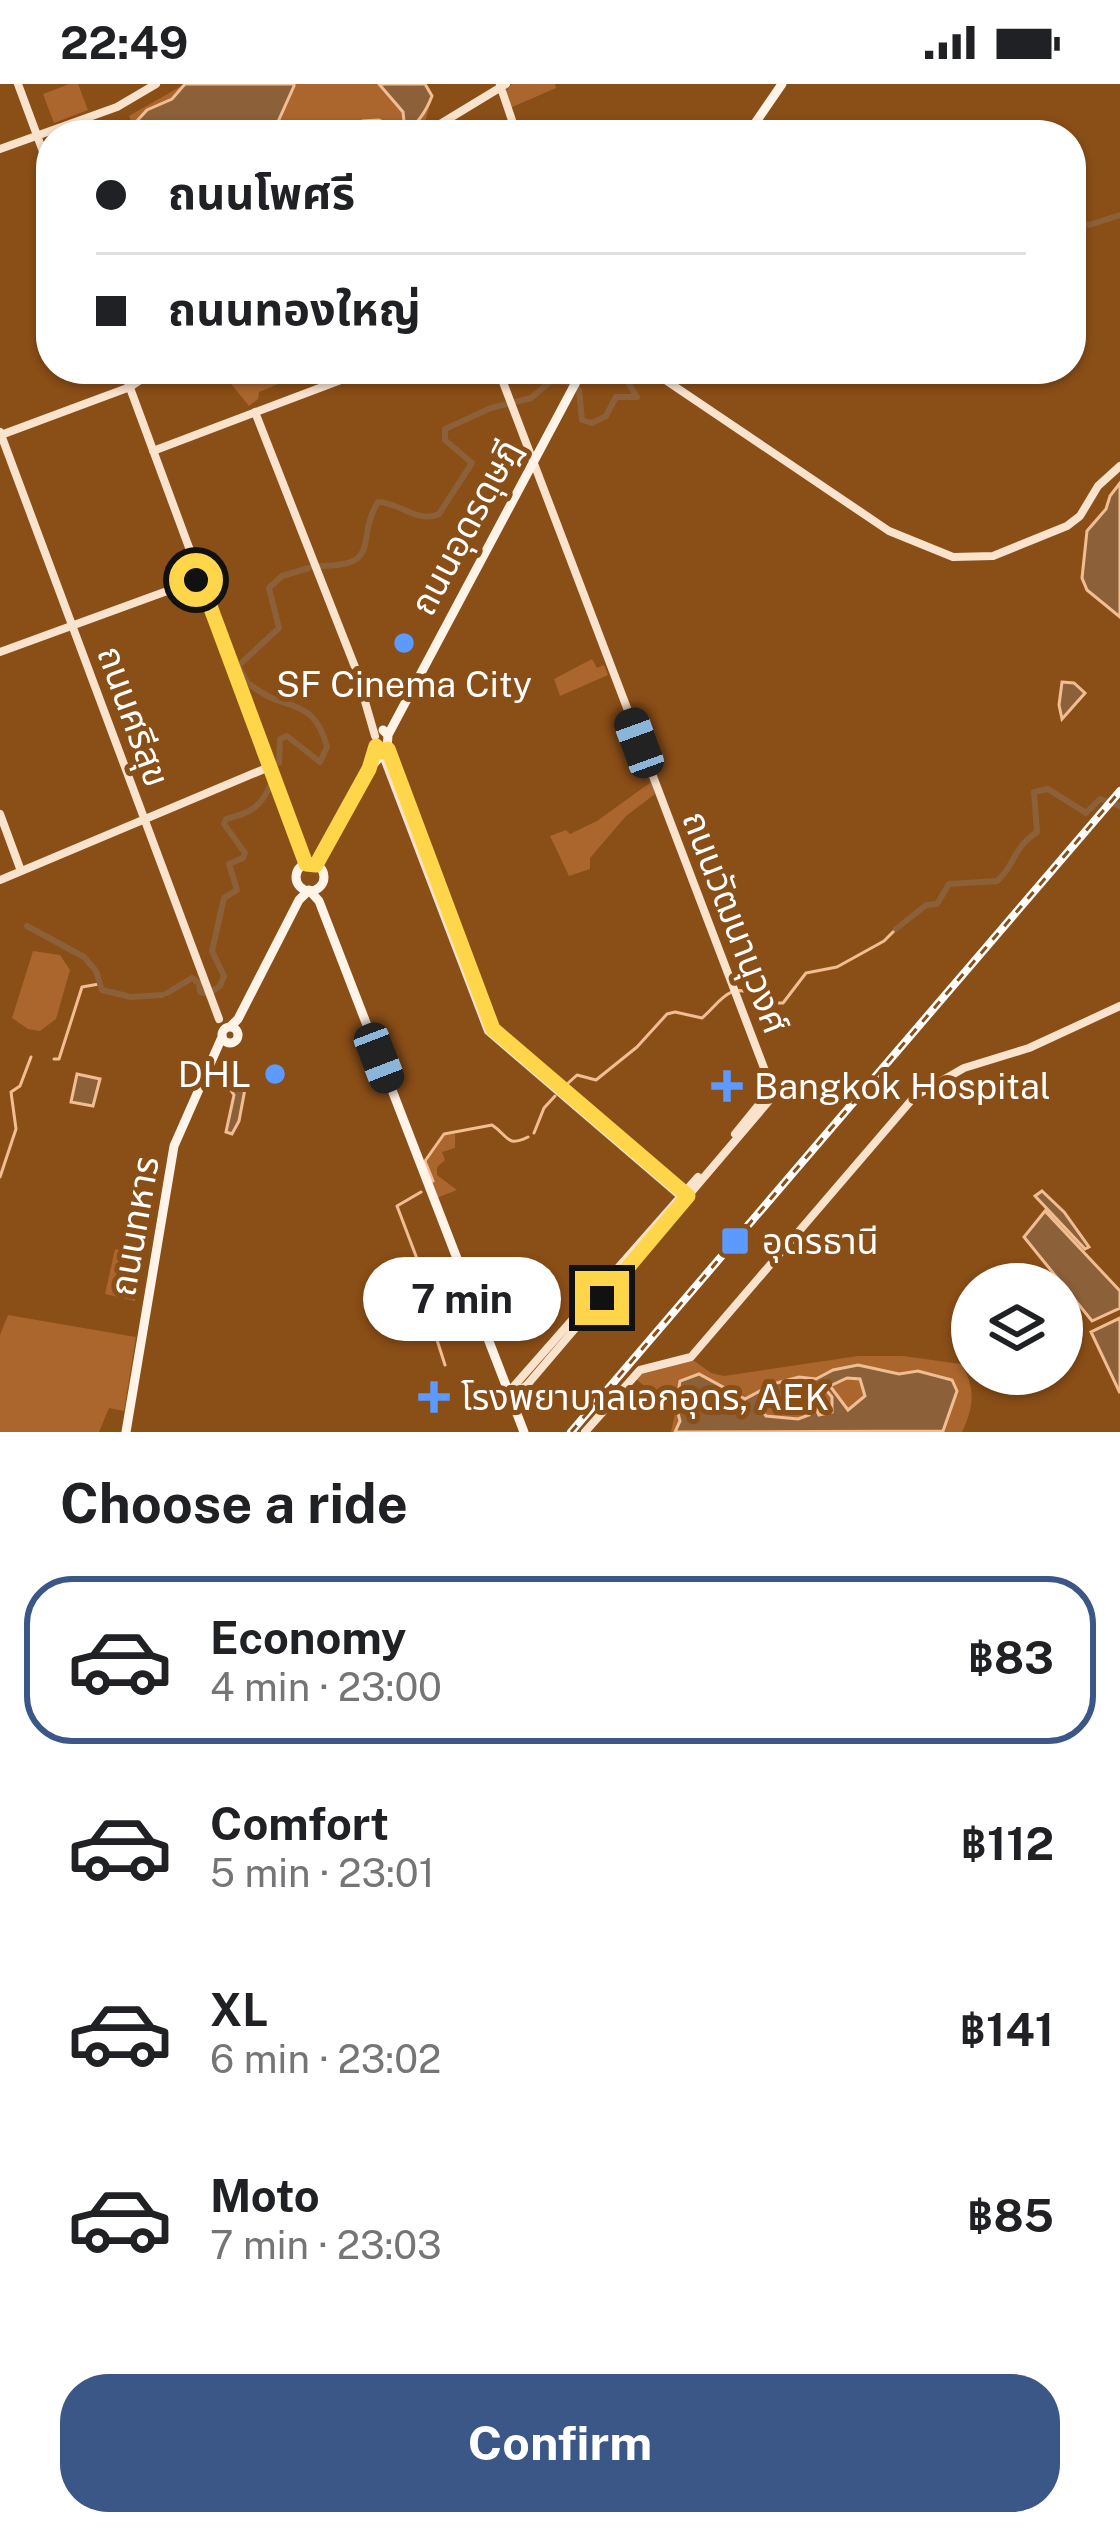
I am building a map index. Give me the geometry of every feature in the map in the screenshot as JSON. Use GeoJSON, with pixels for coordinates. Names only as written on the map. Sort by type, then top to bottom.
{"type":"FeatureCollection","features":[{"type":"Feature","properties":{"kind":"main road"},"geometry":{"type":"LineString","coordinates":[[757,120],[782,84]]}},
{"type":"Feature","properties":{"kind":"main road","name":"ถนนอุดรดุษฎี"},"geometry":{"type":"LineString","coordinates":[[309,888],[297,872],[311,864],[369,769],[572,384]]}},
{"type":"Feature","properties":{"kind":"main road"},"geometry":{"type":"LineString","coordinates":[[311,864],[323,875],[309,888],[319,902],[521,1432]]}},
{"type":"Feature","properties":{"kind":"main road","name":"ถนนทหาร"},"geometry":{"type":"LineString","coordinates":[[129,1432],[174,1145],[309,888]]}},
{"type":"Feature","properties":{"kind":"main road"},"geometry":{"type":"LineString","coordinates":[[219,1019],[230,1031]]}},
{"type":"Feature","properties":{"kind":"main road"},"geometry":{"type":"LineString","coordinates":[[506,1395],[521,1432]]}},
{"type":"Feature","properties":{"kind":"street"},"geometry":{"type":"LineString","coordinates":[[18,84],[36,132]]}},
{"type":"Feature","properties":{"kind":"street"},"geometry":{"type":"LineString","coordinates":[[80,120],[117,107],[156,84]]}},
{"type":"Feature","properties":{"kind":"street"},"geometry":{"type":"LineString","coordinates":[[447,120],[499,87],[511,120]]}},
{"type":"Feature","properties":{"kind":"street"},"geometry":{"type":"LineString","coordinates":[[0,149],[36,135]]}},
{"type":"Feature","properties":{"kind":"street"},"geometry":{"type":"LineString","coordinates":[[129,384],[269,767],[311,864]]}},
{"type":"Feature","properties":{"kind":"street"},"geometry":{"type":"LineString","coordinates":[[1,434],[135,384]]}},
{"type":"Feature","properties":{"kind":"street"},"geometry":{"type":"LineString","coordinates":[[153,451],[330,384]]}},
{"type":"Feature","properties":{"kind":"street","name":"ถนนวัฒนานุวงศ์"},"geometry":{"type":"LineString","coordinates":[[504,384],[772,1091],[684,1196]]}},
{"type":"Feature","properties":{"kind":"street"},"geometry":{"type":"LineString","coordinates":[[671,384],[889,531],[953,557],[993,556],[1066,526],[1080,516],[1098,486],[1120,466]]}},
{"type":"Feature","properties":{"kind":"street"},"geometry":{"type":"LineString","coordinates":[[255,412],[493,1029],[524,1061],[684,1196],[524,1383],[506,1395]]}},
{"type":"Feature","properties":{"kind":"street","name":"ถนนศรีสุข"},"geometry":{"type":"LineString","coordinates":[[1,434],[219,1019]]}},
{"type":"Feature","properties":{"kind":"street"},"geometry":{"type":"LineString","coordinates":[[0,652],[200,579]]}},
{"type":"Feature","properties":{"kind":"street"},"geometry":{"type":"LineString","coordinates":[[0,880],[269,767]]}},
{"type":"Feature","properties":{"kind":"street"},"geometry":{"type":"LineString","coordinates":[[0,814],[21,871]]}},
{"type":"Feature","properties":{"kind":"street"},"geometry":{"type":"LineString","coordinates":[[585,1432],[642,1368],[691,1357],[915,1096],[964,1068],[1029,1048],[1120,1006]]}},
{"type":"Feature","properties":{"kind":"shaded area"},"geometry":{"type":"Polygon","coordinates":[[[78,84],[88,110],[53,120],[43,94],[78,84]]]}},
{"type":"Feature","properties":{"kind":"shaded area"},"geometry":{"type":"Polygon","coordinates":[[[185,84],[427,84],[432,96],[426,120],[131,120],[129,116],[185,84]]]}},
{"type":"Feature","properties":{"kind":"shaded area"},"geometry":{"type":"Polygon","coordinates":[[[185,84],[294,84],[279,120],[138,120],[147,110],[172,99],[185,84]]]}},
{"type":"Feature","properties":{"kind":"shaded area"},"geometry":{"type":"Polygon","coordinates":[[[379,84],[425,84],[432,96],[421,117],[404,120],[403,112],[379,84]]]}},
{"type":"Feature","properties":{"kind":"shaded area"},"geometry":{"type":"Polygon","coordinates":[[[512,84],[555,84],[556,88],[510,108],[505,92],[512,84]]]}},
{"type":"Feature","properties":{"kind":"shaded area"},"geometry":{"type":"Polygon","coordinates":[[[278,384],[259,392],[249,406],[232,385],[278,384]]]}},
{"type":"Feature","properties":{"kind":"shaded area"},"geometry":{"type":"Polygon","coordinates":[[[1120,483],[1120,617],[1087,590],[1082,578],[1087,531],[1120,483]]]}},
{"type":"Feature","properties":{"kind":"shaded area"},"geometry":{"type":"Polygon","coordinates":[[[592,659],[597,668],[604,665],[608,675],[560,696],[554,679],[592,659]]]}},
{"type":"Feature","properties":{"kind":"shaded area"},"geometry":{"type":"Polygon","coordinates":[[[1062,682],[1074,683],[1085,693],[1062,719],[1059,705],[1062,682]]]}},
{"type":"Feature","properties":{"kind":"shaded area"},"geometry":{"type":"Polygon","coordinates":[[[651,782],[655,794],[626,816],[590,858],[590,869],[569,876],[550,836],[566,830],[570,834],[597,821],[651,782]]]}},
{"type":"Feature","properties":{"kind":"shaded area"},"geometry":{"type":"Polygon","coordinates":[[[33,951],[60,955],[70,970],[56,1019],[40,1031],[12,1018],[33,951]]]}},
{"type":"Feature","properties":{"kind":"shaded area"},"geometry":{"type":"Polygon","coordinates":[[[228,1070],[245,1089],[232,1134],[226,1132],[234,1095],[222,1077],[228,1070]]]}},
{"type":"Feature","properties":{"kind":"shaded area"},"geometry":{"type":"Polygon","coordinates":[[[77,1074],[100,1079],[93,1106],[71,1102],[77,1074]]]}},
{"type":"Feature","properties":{"kind":"shaded area"},"geometry":{"type":"Polygon","coordinates":[[[455,1134],[455,1148],[442,1152],[445,1160],[437,1167],[437,1175],[457,1190],[437,1198],[427,1161],[444,1135],[455,1134]]]}},
{"type":"Feature","properties":{"kind":"shaded area"},"geometry":{"type":"Polygon","coordinates":[[[1042,1191],[1089,1247],[1085,1249],[1035,1196],[1042,1191]]]}},
{"type":"Feature","properties":{"kind":"shaded area"},"geometry":{"type":"Polygon","coordinates":[[[1045,1211],[1120,1291],[1120,1308],[1092,1321],[1083,1310],[1083,1263],[1045,1263],[1024,1237],[1045,1211]]]}},
{"type":"Feature","properties":{"kind":"shaded area"},"geometry":{"type":"Polygon","coordinates":[[[115,1249],[145,1256],[135,1301],[105,1294],[115,1249]]]}},
{"type":"Feature","properties":{"kind":"shaded area"},"geometry":{"type":"Polygon","coordinates":[[[8,1315],[136,1337],[124,1411],[109,1408],[99,1432],[0,1432],[0,1335],[8,1315]]]}},
{"type":"Feature","properties":{"kind":"shaded area"},"geometry":{"type":"Polygon","coordinates":[[[1120,1318],[1120,1393],[1091,1332],[1120,1318]]]}},
{"type":"Feature","properties":{"kind":"shaded area"},"geometry":{"type":"Polygon","coordinates":[[[858,1356],[903,1356],[951,1363],[951,1395],[972,1397],[962,1432],[671,1432],[675,1413],[635,1378],[643,1371],[693,1360],[724,1376],[858,1356]]]}},
{"type":"Feature","properties":{"kind":"shaded area"},"geometry":{"type":"Polygon","coordinates":[[[858,1365],[899,1374],[918,1371],[951,1380],[951,1395],[956,1395],[943,1431],[675,1432],[680,1421],[676,1405],[680,1381],[699,1374],[745,1399],[773,1384],[799,1377],[816,1379],[858,1365]],[[847,1378],[830,1386],[848,1410],[865,1396],[860,1379],[847,1378]],[[807,1387],[793,1394],[797,1399],[820,1400],[821,1406],[815,1407],[819,1415],[832,1412],[827,1391],[807,1387]],[[787,1394],[769,1398],[763,1412],[766,1416],[798,1419],[809,1415],[808,1407],[792,1402],[787,1394]]]}},
{"type":"Feature","properties":{"kind":"waterway"},"geometry":{"type":"LineString","coordinates":[[1086,224],[1120,215]]}},
{"type":"Feature","properties":{"kind":"waterway"},"geometry":{"type":"LineString","coordinates":[[321,566],[340,565],[360,556],[378,502],[416,515],[439,514],[472,463],[445,440],[445,429],[491,408],[531,398],[547,384]]}},
{"type":"Feature","properties":{"kind":"waterway"},"geometry":{"type":"LineString","coordinates":[[570,384],[579,390],[582,420],[592,423],[606,416],[616,397],[637,397],[629,384]]}},
{"type":"Feature","properties":{"kind":"waterway"},"geometry":{"type":"LineString","coordinates":[[247,682],[238,666],[279,628],[269,588],[282,576],[309,568]]}},
{"type":"Feature","properties":{"kind":"waterway"},"geometry":{"type":"LineString","coordinates":[[251,685],[306,712],[321,730],[327,747],[320,762],[287,736],[280,739],[279,763]]}},
{"type":"Feature","properties":{"kind":"waterway"},"geometry":{"type":"LineString","coordinates":[[214,990],[224,976],[212,951],[224,898],[237,890],[229,864],[245,853],[224,824],[254,808],[271,783]]}},
{"type":"Feature","properties":{"kind":"waterway"},"geometry":{"type":"LineString","coordinates":[[896,929],[926,905],[937,904],[949,884],[997,881],[1037,832],[1034,792],[1048,789],[1086,813],[1100,799],[1120,806]]}},
{"type":"Feature","properties":{"kind":"waterway"},"geometry":{"type":"LineString","coordinates":[[27,926],[84,957],[96,971],[102,990],[131,997],[162,995]]}},
{"type":"Feature","properties":{"kind":"waterway"},"geometry":{"type":"LineString","coordinates":[[566,1085],[577,1075],[596,1080],[637,1047],[667,1014],[702,1018],[726,995],[739,991],[757,996],[760,1003],[783,1003],[806,973],[837,967],[896,929]]}},
{"type":"Feature","properties":{"kind":"waterway"},"geometry":{"type":"LineString","coordinates":[[167,993],[192,978],[205,993]]}},
{"type":"Feature","properties":{"kind":"waterway"},"geometry":{"type":"LineString","coordinates":[[54,1059],[59,1059],[82,987],[99,984]]}},
{"type":"Feature","properties":{"kind":"waterway"},"geometry":{"type":"LineString","coordinates":[[0,1177],[16,1129],[11,1092],[20,1086],[31,1057]]}},
{"type":"Feature","properties":{"kind":"waterway"},"geometry":{"type":"LineString","coordinates":[[534,1133],[544,1108],[555,1096]]}},
{"type":"Feature","properties":{"kind":"waterway"},"geometry":{"type":"LineString","coordinates":[[433,1181],[425,1161],[444,1134],[492,1125],[511,1141],[528,1137]]}},
{"type":"Feature","properties":{"kind":"waterway"},"geometry":{"type":"LineString","coordinates":[[419,1264],[397,1206],[421,1192]]}},
{"type":"Feature","properties":{"kind":"waterway"},"geometry":{"type":"LineString","coordinates":[[435,1302],[430,1318],[445,1365]]}},
{"type":"Feature","properties":{"kind":"railway"},"geometry":{"type":"LineString","coordinates":[[571,1432],[1120,791]]}},
{"type":"Feature","properties":{"kind":"place","name":"SF Cinema City"},"geometry":{"type":"Point","coordinates":[404,643]}},
{"type":"Feature","properties":{"kind":"place","name":"DHL"},"geometry":{"type":"Point","coordinates":[275,1074]}},
{"type":"Feature","properties":{"kind":"place","name":"Bangkok Hospital"},"geometry":{"type":"Point","coordinates":[727,1086]}},
{"type":"Feature","properties":{"kind":"place","name":"อุดรธานี"},"geometry":{"type":"Point","coordinates":[735,1241]}},
{"type":"Feature","properties":{"kind":"place","name":"โรงพยาบาลเอกอุดร, AEK"},"geometry":{"type":"Point","coordinates":[434,1397]}},
{"type":"Feature","properties":{"kind":"route"},"geometry":{"type":"LineString","coordinates":[[196,580],[200,579],[306,864],[316,865],[369,769],[376,746],[382,752],[388,749],[493,1029],[688,1196],[602,1298]]}}]}
